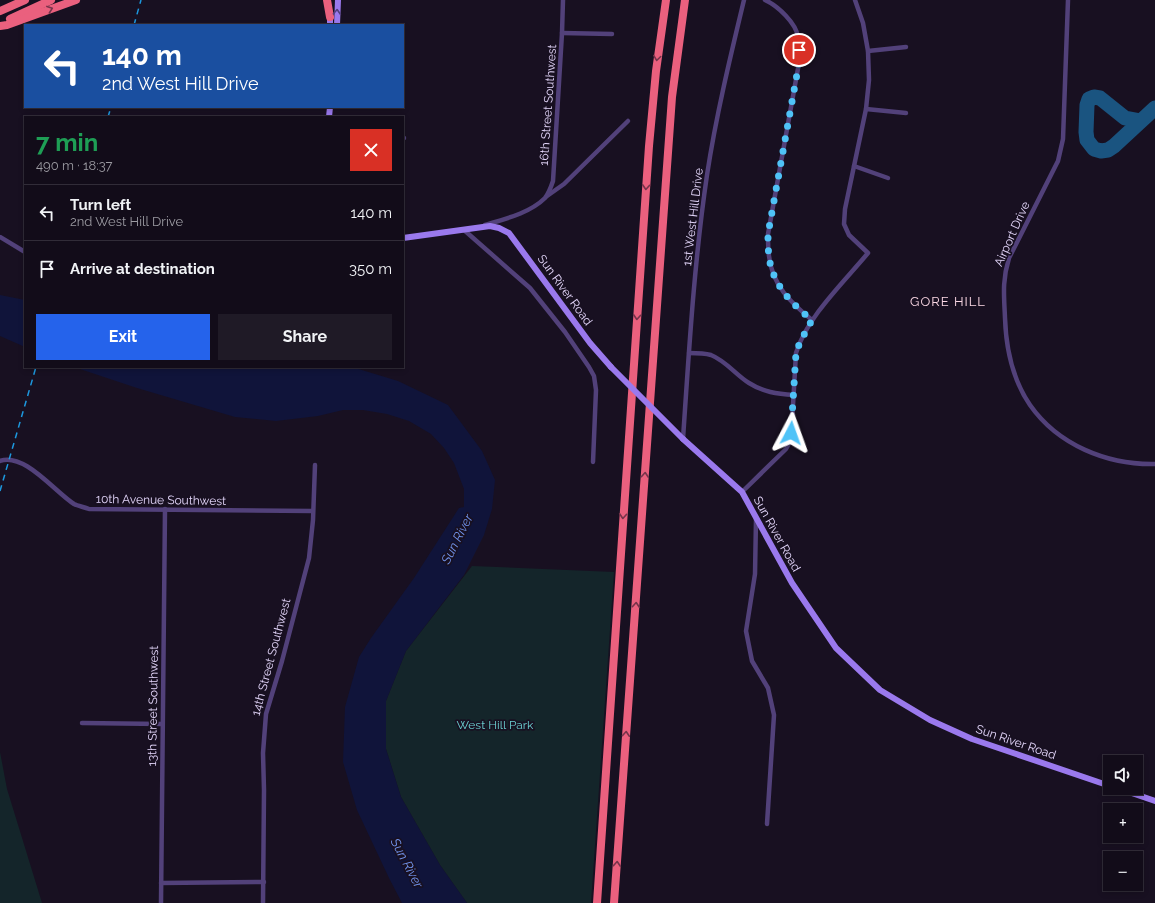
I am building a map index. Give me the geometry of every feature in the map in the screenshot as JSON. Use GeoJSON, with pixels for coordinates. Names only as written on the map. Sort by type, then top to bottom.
{"type":"FeatureCollection","features":[{"type":"Feature","properties":{"kind":"highway"},"geometry":{"type":"LineString","coordinates":[[0,11],[25,0]]}},
{"type":"Feature","properties":{"kind":"highway"},"geometry":{"type":"LineString","coordinates":[[0,25],[51,0]]}},
{"type":"Feature","properties":{"kind":"highway"},"geometry":{"type":"LineString","coordinates":[[0,25],[7,25],[76,0]]}},
{"type":"Feature","properties":{"kind":"highway"},"geometry":{"type":"LineString","coordinates":[[327,0],[330,21]]}},
{"type":"Feature","properties":{"kind":"highway"},"geometry":{"type":"LineString","coordinates":[[597,903],[648,154],[656,71],[666,0]]}},
{"type":"Feature","properties":{"kind":"highway"},"geometry":{"type":"LineString","coordinates":[[614,903],[672,96],[685,0]]}},
{"type":"Feature","properties":{"kind":"street"},"geometry":{"type":"LineString","coordinates":[[330,21],[331,0]]}},
{"type":"Feature","properties":{"kind":"street"},"geometry":{"type":"LineString","coordinates":[[337,24],[338,0]]}},
{"type":"Feature","properties":{"kind":"street","name":"16th Street Southwest"},"geometry":{"type":"LineString","coordinates":[[546,197],[553,181],[563,0]]}},
{"type":"Feature","properties":{"kind":"street","name":"1st West Hill Drive"},"geometry":{"type":"LineString","coordinates":[[683,439],[698,240],[707,174],[722,92],[744,0]]}},
{"type":"Feature","properties":{"kind":"street"},"geometry":{"type":"LineString","coordinates":[[765,0],[787,16],[798,36],[799,63],[768,234],[769,257],[777,282],[791,302],[812,320]]}},
{"type":"Feature","properties":{"kind":"street"},"geometry":{"type":"LineString","coordinates":[[742,492],[786,449],[790,440],[796,353],[800,342],[812,320],[868,254],[848,235],[844,224],[845,209],[866,109],[869,80],[868,51],[863,23],[855,0]]}},
{"type":"Feature","properties":{"kind":"street","name":"Airport Drive"},"geometry":{"type":"LineString","coordinates":[[1068,0],[1064,139],[1058,161],[1009,258],[1003,282],[1005,337],[1015,376],[1029,404],[1054,430],[1076,446],[1104,458],[1131,463],[1155,464]]}},
{"type":"Feature","properties":{"kind":"street"},"geometry":{"type":"LineString","coordinates":[[562,33],[612,34]]}},
{"type":"Feature","properties":{"kind":"street"},"geometry":{"type":"LineString","coordinates":[[868,51],[906,47]]}},
{"type":"Feature","properties":{"kind":"street"},"geometry":{"type":"LineString","coordinates":[[866,109],[906,113]]}},
{"type":"Feature","properties":{"kind":"street"},"geometry":{"type":"LineString","coordinates":[[474,228],[507,218],[536,205],[564,184],[628,121]]}},
{"type":"Feature","properties":{"kind":"street"},"geometry":{"type":"LineString","coordinates":[[854,166],[888,178]]}},
{"type":"Feature","properties":{"kind":"street","name":"Sun River Road"},"geometry":{"type":"LineString","coordinates":[[404,238],[490,226],[499,228],[509,233],[590,343],[611,367],[683,439],[742,492],[792,583],[836,648],[880,690],[930,720],[972,740],[1103,784]]}},
{"type":"Feature","properties":{"kind":"street"},"geometry":{"type":"LineString","coordinates":[[464,230],[530,288],[565,332],[590,367],[594,376],[596,390],[593,462]]}},
{"type":"Feature","properties":{"kind":"street"},"geometry":{"type":"LineString","coordinates":[[0,237],[24,251]]}},
{"type":"Feature","properties":{"kind":"street"},"geometry":{"type":"LineString","coordinates":[[689,353],[712,356],[749,383],[763,391],[773,394],[794,396]]}},
{"type":"Feature","properties":{"kind":"street","name":"10th Avenue Southwest"},"geometry":{"type":"LineString","coordinates":[[0,461],[13,461],[29,467],[76,505],[88,509],[312,511]]}},
{"type":"Feature","properties":{"kind":"street","name":"14th Street Southwest"},"geometry":{"type":"LineString","coordinates":[[263,903],[263,753],[266,714],[282,661],[309,558],[313,520],[312,511],[315,465]]}},
{"type":"Feature","properties":{"kind":"street","name":"13th Street Southwest"},"geometry":{"type":"LineString","coordinates":[[162,903],[162,724],[165,509]]}},
{"type":"Feature","properties":{"kind":"street"},"geometry":{"type":"LineString","coordinates":[[756,518],[755,574],[746,631],[752,661],[768,688],[774,715],[768,824]]}},
{"type":"Feature","properties":{"kind":"street"},"geometry":{"type":"LineString","coordinates":[[82,723],[162,724]]}},
{"type":"Feature","properties":{"kind":"street"},"geometry":{"type":"LineString","coordinates":[[1137,795],[1155,801]]}},
{"type":"Feature","properties":{"kind":"street"},"geometry":{"type":"LineString","coordinates":[[161,883],[264,882]]}},
{"type":"Feature","properties":{"kind":"green space","name":"West Hill Park"},"geometry":{"type":"Polygon","coordinates":[[[472,566],[614,572],[591,903],[467,903],[440,865],[401,797],[386,749],[386,701],[406,651],[472,566]]]}},
{"type":"Feature","properties":{"kind":"green space"},"geometry":{"type":"Polygon","coordinates":[[[0,752],[7,789],[42,903],[0,903],[0,752]]]}},
{"type":"Feature","properties":{"kind":"water"},"geometry":{"type":"Polygon","coordinates":[[[0,295],[24,300],[24,347],[0,336],[0,295]]]}},
{"type":"Feature","properties":{"kind":"water","name":"Sun River"},"geometry":{"type":"Polygon","coordinates":[[[77,368],[355,368],[398,381],[448,405],[482,451],[495,480],[492,509],[484,535],[464,575],[406,651],[386,701],[386,749],[401,797],[440,865],[467,903],[402,903],[357,810],[343,762],[345,707],[359,657],[414,578],[459,508],[464,507],[464,489],[454,463],[444,448],[431,434],[409,421],[387,414],[363,410],[343,410],[318,416],[276,421],[235,417],[137,388],[77,368]]]}},
{"type":"Feature","properties":{"kind":"taxiway"},"geometry":{"type":"LineString","coordinates":[[1141,121],[1125,118],[1100,98],[1094,97],[1089,99],[1087,105],[1087,140],[1094,149],[1101,151],[1108,150],[1114,146],[1141,121],[1155,108]]}},
{"type":"Feature","properties":{"kind":"railway"},"geometry":{"type":"LineString","coordinates":[[134,24],[141,0]]}},
{"type":"Feature","properties":{"kind":"railway"},"geometry":{"type":"LineString","coordinates":[[108,116],[111,108]]}},
{"type":"Feature","properties":{"kind":"railway"},"geometry":{"type":"LineString","coordinates":[[0,491],[36,368]]}},
{"type":"Feature","properties":{"kind":"district","name":"GORE HILL"},"geometry":{"type":"Point","coordinates":[948,301]}},
{"type":"Feature","properties":{"kind":"route"},"geometry":{"type":"LineString","coordinates":[[791,433],[796,353],[812,320],[791,302],[777,282],[769,257],[768,234],[799,63],[799,50]]}}]}
